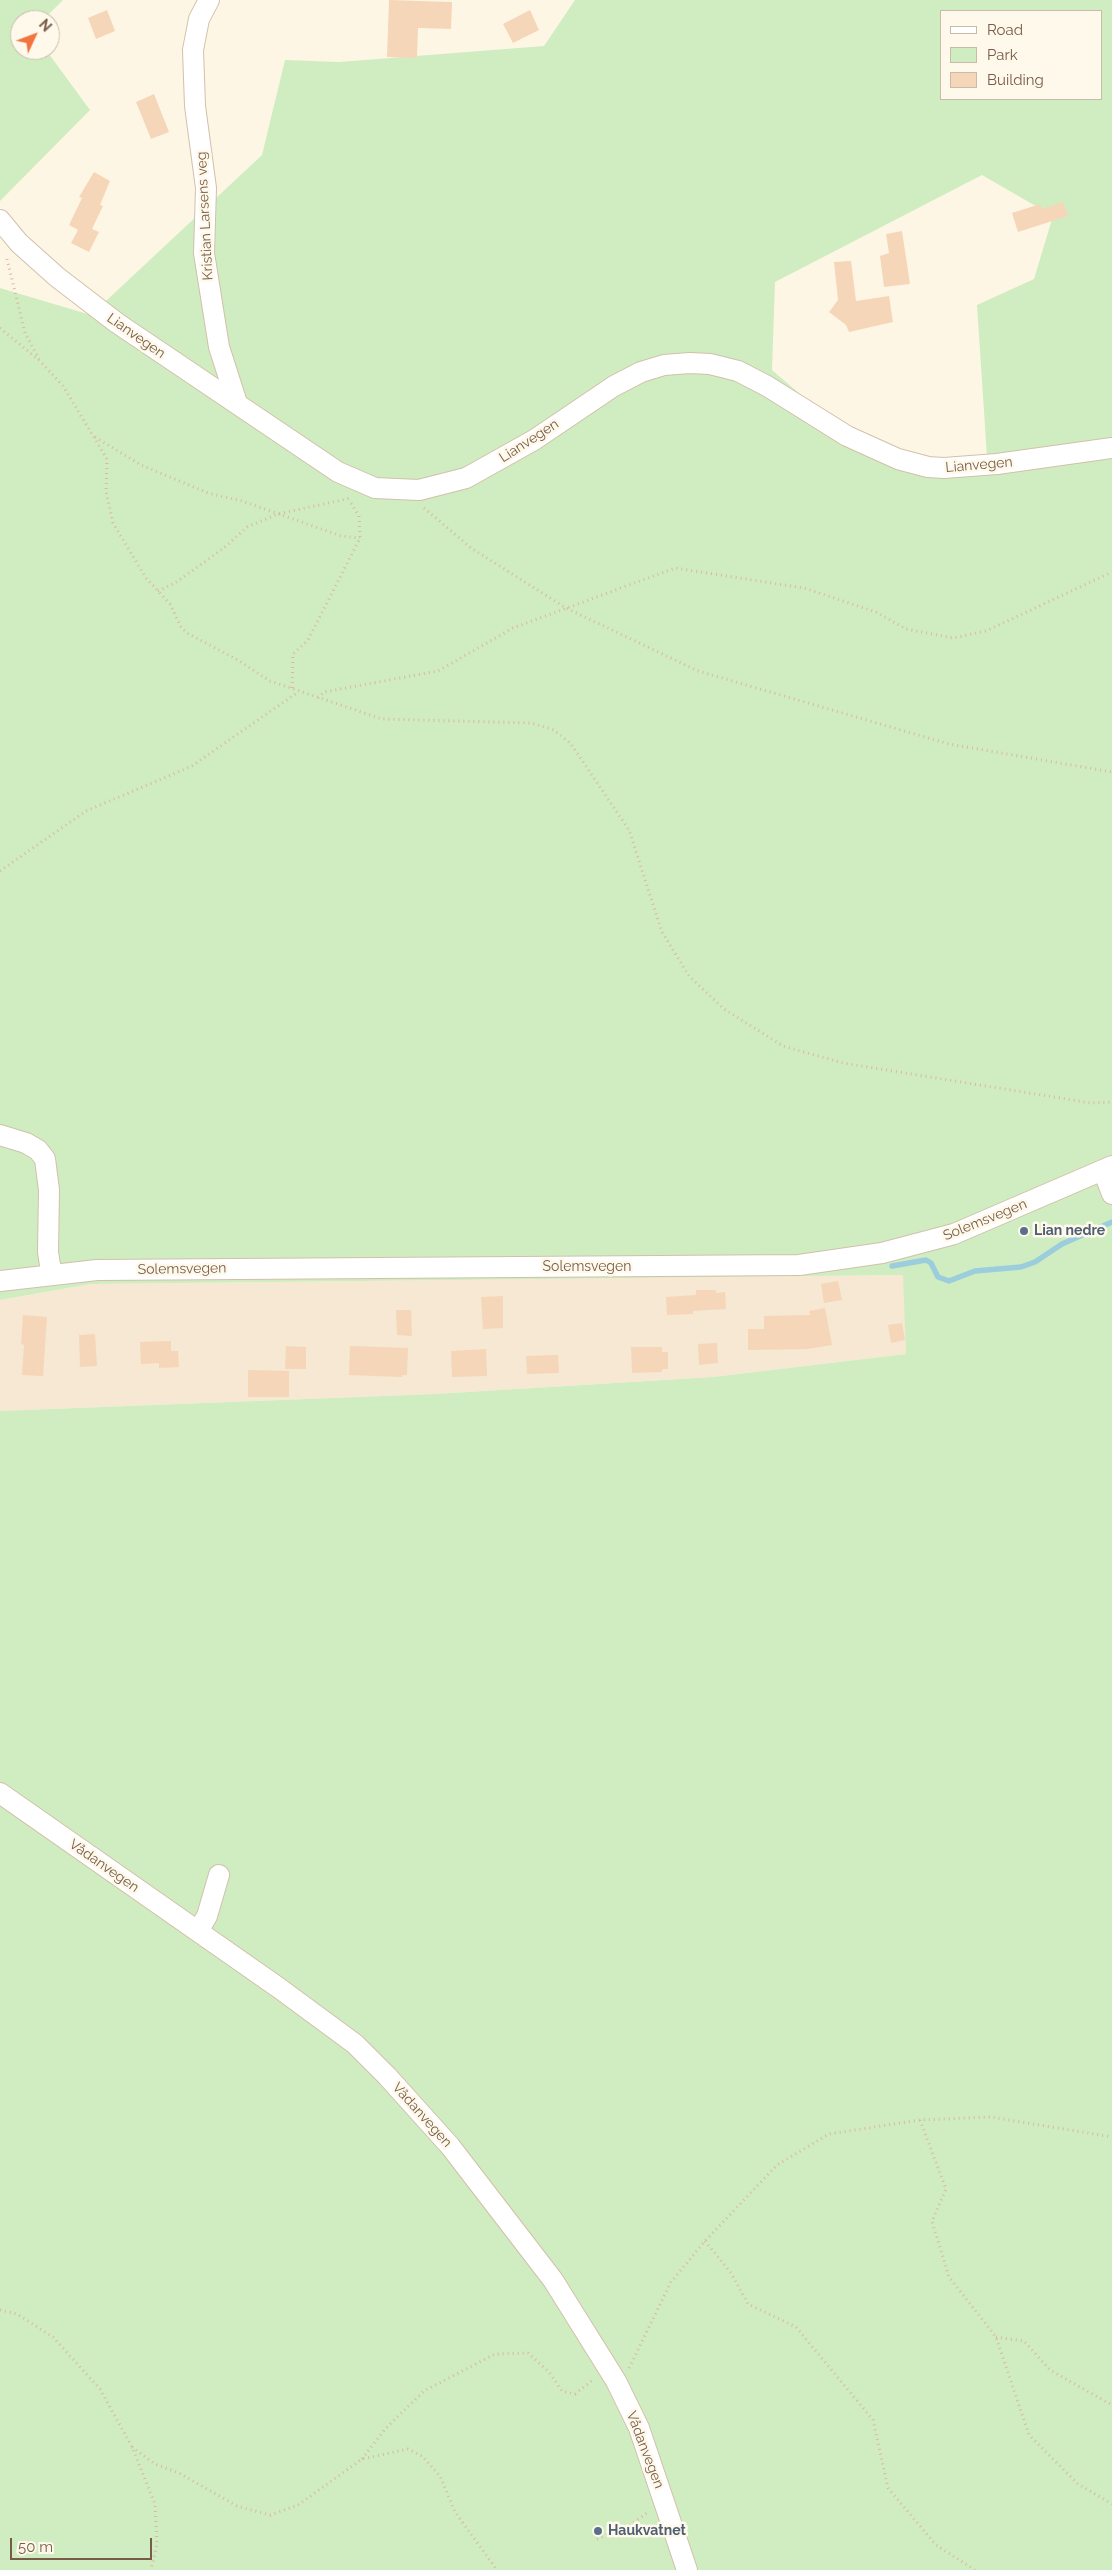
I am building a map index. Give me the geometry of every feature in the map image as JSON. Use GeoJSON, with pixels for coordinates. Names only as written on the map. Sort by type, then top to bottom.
{"type":"FeatureCollection","features":[{"type":"Feature","properties":{"kind":"street","name":"Kristian Larsens veg"},"geometry":{"type":"LineString","coordinates":[[209,0],[199,19],[193,50],[195,106],[206,188],[204,253],[219,347],[237,402]]}},
{"type":"Feature","properties":{"kind":"street","name":"Lianvegen"},"geometry":{"type":"LineString","coordinates":[[2,223],[25,249],[74,292],[170,360],[237,402],[338,472],[375,488],[403,490],[427,488],[466,478],[534,440],[620,382],[641,372],[664,366],[690,363],[710,364],[738,371],[767,386],[847,436],[898,459],[928,467],[944,468],[997,464],[1112,448]]}},
{"type":"Feature","properties":{"kind":"street"},"geometry":{"type":"LineString","coordinates":[[0,1135],[26,1143],[38,1150],[45,1160],[49,1190],[48,1252],[54,1274]]}},
{"type":"Feature","properties":{"kind":"street","name":"Solemsvegen"},"geometry":{"type":"LineString","coordinates":[[0,1281],[97,1270],[799,1265],[882,1253],[954,1234],[1108,1168],[1112,1194]]}},
{"type":"Feature","properties":{"kind":"street","name":"Vådanvegen"},"geometry":{"type":"LineString","coordinates":[[0,1793],[198,1931],[355,2044],[388,2076],[450,2146],[517,2231],[552,2280],[612,2374],[638,2428],[664,2498],[687,2570]]}},
{"type":"Feature","properties":{"kind":"street"},"geometry":{"type":"LineString","coordinates":[[198,1931],[207,1916],[219,1875]]}},
{"type":"Feature","properties":{"kind":"path"},"geometry":{"type":"LineString","coordinates":[[2,223],[2,246],[10,267],[25,333],[40,361]]}},
{"type":"Feature","properties":{"kind":"path"},"geometry":{"type":"LineString","coordinates":[[0,328],[40,361],[63,386],[107,459],[106,491],[113,523],[146,578],[170,604],[181,627],[187,633],[236,659],[270,681],[382,719],[531,722],[554,730],[571,744],[629,830],[662,932],[689,976],[724,1009],[783,1046],[843,1063],[1091,1103],[1112,1102]]}},
{"type":"Feature","properties":{"kind":"path"},"geometry":{"type":"LineString","coordinates":[[94,437],[140,465],[208,493],[242,501],[341,536],[360,538]]}},
{"type":"Feature","properties":{"kind":"path"},"geometry":{"type":"LineString","coordinates":[[158,591],[175,583],[224,548],[247,528],[278,514],[349,500],[361,483]]}},
{"type":"Feature","properties":{"kind":"path"},"geometry":{"type":"LineString","coordinates":[[403,490],[471,548],[566,608],[698,671],[949,744],[1067,766],[1112,772]]}},
{"type":"Feature","properties":{"kind":"path"},"geometry":{"type":"LineString","coordinates":[[292,688],[293,654],[308,640],[360,538],[359,516],[349,500]]}},
{"type":"Feature","properties":{"kind":"path"},"geometry":{"type":"LineString","coordinates":[[318,698],[324,692],[438,671],[512,628],[675,568],[804,588],[876,612],[906,629],[953,638],[986,631],[1112,572]]}},
{"type":"Feature","properties":{"kind":"path"},"geometry":{"type":"LineString","coordinates":[[0,871],[86,811],[192,766],[298,692]]}},
{"type":"Feature","properties":{"kind":"path"},"geometry":{"type":"LineString","coordinates":[[132,2447],[155,2464],[179,2473],[237,2506],[270,2515],[298,2505],[362,2459],[386,2429],[424,2391],[495,2354],[528,2353],[549,2372],[562,2391],[575,2394],[631,2365],[671,2282],[705,2241],[778,2165],[829,2134],[920,2120],[991,2117],[1112,2137]]}},
{"type":"Feature","properties":{"kind":"path"},"geometry":{"type":"LineString","coordinates":[[920,2120],[946,2189],[932,2221],[949,2277],[996,2337],[1029,2435],[1078,2484],[1112,2504]]}},
{"type":"Feature","properties":{"kind":"path"},"geometry":{"type":"LineString","coordinates":[[705,2241],[731,2272],[748,2304],[796,2327],[873,2420],[888,2488],[936,2545],[975,2570]]}},
{"type":"Feature","properties":{"kind":"path"},"geometry":{"type":"LineString","coordinates":[[0,2310],[17,2314],[53,2337],[100,2389],[132,2447],[155,2504],[157,2544],[151,2570]]}},
{"type":"Feature","properties":{"kind":"path"},"geometry":{"type":"LineString","coordinates":[[996,2337],[1024,2341],[1050,2370],[1112,2405]]}},
{"type":"Feature","properties":{"kind":"path"},"geometry":{"type":"LineString","coordinates":[[362,2459],[408,2449],[422,2456],[440,2476],[456,2512],[497,2570]]}},
{"type":"Feature","properties":{"kind":"path"},"geometry":{"type":"LineString","coordinates":[[597,2539],[640,2519],[664,2498]]}},
{"type":"Feature","properties":{"kind":"shaded area"},"geometry":{"type":"Polygon","coordinates":[[[904,1275],[906,1354],[713,1377],[435,1394],[0,1411],[0,1300],[91,1284],[904,1275]]]}},
{"type":"Feature","properties":{"kind":"green space"},"geometry":{"type":"Polygon","coordinates":[[[0,0],[63,0],[53,10],[10,10],[10,60],[53,60],[90,110],[0,201],[0,0]]]}},
{"type":"Feature","properties":{"kind":"green space"},"geometry":{"type":"Polygon","coordinates":[[[575,0],[1112,0],[1112,2570],[0,2570],[0,1411],[435,1394],[713,1377],[906,1354],[903,1275],[91,1284],[0,1300],[0,288],[91,315],[262,155],[285,60],[339,62],[544,46],[575,0]],[[982,175],[775,282],[772,370],[830,420],[926,460],[987,457],[977,305],[1034,279],[1053,216],[982,175]]]}},
{"type":"Feature","properties":{"kind":"building"},"geometry":{"type":"Polygon","coordinates":[[[389,0],[452,2],[451,29],[418,28],[417,58],[387,57],[389,0]]]}},
{"type":"Feature","properties":{"kind":"building"},"geometry":{"type":"Polygon","coordinates":[[[107,10],[115,31],[96,39],[88,18],[107,10]]]}},
{"type":"Feature","properties":{"kind":"building"},"geometry":{"type":"Polygon","coordinates":[[[530,10],[539,30],[513,43],[503,24],[530,10]]]}},
{"type":"Feature","properties":{"kind":"building"},"geometry":{"type":"Polygon","coordinates":[[[154,94],[169,132],[151,139],[136,102],[154,94]]]}},
{"type":"Feature","properties":{"kind":"building"},"geometry":{"type":"Polygon","coordinates":[[[94,172],[110,181],[100,205],[103,206],[92,229],[99,232],[89,252],[71,243],[78,230],[69,225],[82,198],[79,197],[94,172]]]}},
{"type":"Feature","properties":{"kind":"building"},"geometry":{"type":"Polygon","coordinates":[[[1063,202],[1068,216],[1018,232],[1012,213],[1040,204],[1042,209],[1063,202]]]}},
{"type":"Feature","properties":{"kind":"building"},"geometry":{"type":"Polygon","coordinates":[[[902,231],[910,284],[884,287],[880,256],[889,253],[886,234],[902,231]]]}},
{"type":"Feature","properties":{"kind":"building"},"geometry":{"type":"Polygon","coordinates":[[[851,261],[856,301],[889,296],[893,322],[849,332],[846,325],[829,312],[838,300],[834,262],[851,261]]]}},
{"type":"Feature","properties":{"kind":"building"},"geometry":{"type":"Polygon","coordinates":[[[838,1281],[842,1300],[824,1303],[821,1284],[838,1281]]]}},
{"type":"Feature","properties":{"kind":"building"},"geometry":{"type":"Polygon","coordinates":[[[696,1290],[716,1290],[716,1293],[725,1292],[726,1309],[693,1311],[693,1314],[667,1315],[666,1297],[696,1295],[696,1290]]]}},
{"type":"Feature","properties":{"kind":"building"},"geometry":{"type":"Polygon","coordinates":[[[503,1296],[503,1328],[483,1329],[481,1297],[503,1296]]]}},
{"type":"Feature","properties":{"kind":"building"},"geometry":{"type":"Polygon","coordinates":[[[825,1308],[832,1345],[808,1349],[748,1350],[748,1329],[764,1329],[764,1316],[810,1315],[809,1311],[825,1308]]]}},
{"type":"Feature","properties":{"kind":"building"},"geometry":{"type":"Polygon","coordinates":[[[396,1310],[411,1310],[412,1336],[397,1335],[396,1310]]]}},
{"type":"Feature","properties":{"kind":"building"},"geometry":{"type":"Polygon","coordinates":[[[23,1315],[47,1317],[43,1376],[22,1375],[24,1345],[21,1344],[23,1315]]]}},
{"type":"Feature","properties":{"kind":"building"},"geometry":{"type":"Polygon","coordinates":[[[902,1323],[905,1340],[891,1343],[888,1325],[902,1323]]]}},
{"type":"Feature","properties":{"kind":"building"},"geometry":{"type":"Polygon","coordinates":[[[95,1334],[97,1366],[80,1367],[79,1335],[95,1334]]]}},
{"type":"Feature","properties":{"kind":"building"},"geometry":{"type":"Polygon","coordinates":[[[171,1341],[171,1351],[178,1351],[179,1367],[159,1368],[159,1363],[141,1364],[140,1342],[171,1341]]]}},
{"type":"Feature","properties":{"kind":"building"},"geometry":{"type":"Polygon","coordinates":[[[717,1343],[718,1363],[699,1365],[698,1344],[717,1343]]]}},
{"type":"Feature","properties":{"kind":"building"},"geometry":{"type":"Polygon","coordinates":[[[286,1346],[306,1347],[306,1369],[285,1369],[286,1346]]]}},
{"type":"Feature","properties":{"kind":"building"},"geometry":{"type":"Polygon","coordinates":[[[350,1346],[408,1348],[407,1375],[402,1375],[402,1377],[349,1375],[350,1346]]]}},
{"type":"Feature","properties":{"kind":"building"},"geometry":{"type":"Polygon","coordinates":[[[631,1347],[662,1347],[662,1352],[668,1352],[668,1369],[662,1369],[662,1372],[632,1373],[631,1347]]]}},
{"type":"Feature","properties":{"kind":"building"},"geometry":{"type":"Polygon","coordinates":[[[486,1349],[487,1376],[452,1377],[451,1351],[486,1349]]]}},
{"type":"Feature","properties":{"kind":"building"},"geometry":{"type":"Polygon","coordinates":[[[558,1355],[559,1373],[527,1374],[526,1356],[558,1355]]]}},
{"type":"Feature","properties":{"kind":"building"},"geometry":{"type":"Polygon","coordinates":[[[248,1370],[289,1371],[289,1397],[248,1397],[248,1370]]]}},
{"type":"Feature","properties":{"kind":"waterway"},"geometry":{"type":"LineString","coordinates":[[892,1266],[926,1260],[931,1263],[938,1277],[949,1281],[975,1271],[1021,1267],[1035,1262],[1062,1244],[1112,1222]]}},
{"type":"Feature","properties":{"kind":"place","name":"Lian nedre"},"geometry":{"type":"Point","coordinates":[1024,1231]}},
{"type":"Feature","properties":{"kind":"place","name":"Haukvatnet"},"geometry":{"type":"Point","coordinates":[598,2531]}}]}
